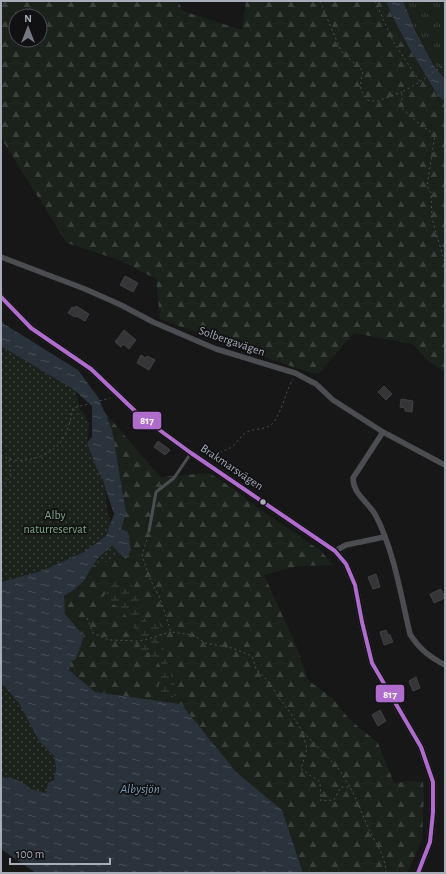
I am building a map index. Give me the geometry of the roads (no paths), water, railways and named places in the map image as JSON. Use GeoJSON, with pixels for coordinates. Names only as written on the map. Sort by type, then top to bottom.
{"type":"FeatureCollection","features":[{"type":"Feature","properties":{"kind":"street","name":"Solbergavägen"},"geometry":{"type":"LineString","coordinates":[[1,257],[85,289],[187,338],[216,349],[295,374],[316,384],[333,400],[383,432],[445,465]]}},
{"type":"Feature","properties":{"kind":"street","name":"Brakmarsvägen"},"geometry":{"type":"LineString","coordinates":[[1,297],[31,328],[91,369],[135,411],[191,453],[335,551],[346,564],[355,585],[372,663],[421,747],[433,782],[434,812],[430,842],[418,873]]}},
{"type":"Feature","properties":{"kind":"street"},"geometry":{"type":"LineString","coordinates":[[383,432],[353,478],[353,483],[357,493],[369,505],[376,516],[384,537],[395,567],[410,634],[415,643],[426,654],[445,665]]}},
{"type":"Feature","properties":{"kind":"street"},"geometry":{"type":"LineString","coordinates":[[335,551],[346,545],[384,537]]}},
{"type":"Feature","properties":{"kind":"lane"},"geometry":{"type":"LineString","coordinates":[[149,530],[156,492],[174,478],[191,453]]}},
{"type":"Feature","properties":{"kind":"water"},"geometry":{"type":"Polygon","coordinates":[[[386,1],[403,1],[415,30],[434,66],[445,79],[445,101],[438,96],[410,50],[391,14],[386,1]]]}},
{"type":"Feature","properties":{"kind":"water","name":"Albysjön"},"geometry":{"type":"Polygon","coordinates":[[[1,320],[4,324],[78,370],[98,397],[112,430],[126,513],[121,529],[128,532],[131,550],[126,559],[113,545],[97,559],[83,582],[64,596],[65,614],[84,636],[76,659],[70,662],[69,670],[95,692],[181,704],[237,773],[282,810],[303,873],[36,873],[1,849],[1,777],[12,778],[31,789],[46,793],[48,783],[54,780],[56,771],[55,757],[39,741],[19,703],[4,686],[1,685],[1,582],[42,571],[84,552],[106,536],[114,514],[102,478],[87,443],[92,437],[92,406],[73,389],[1,346],[1,320]]]}},
{"type":"Feature","properties":{"kind":"park label","name":"Alby naturreservat"},"geometry":{"type":"Point","coordinates":[55,522]}}]}
